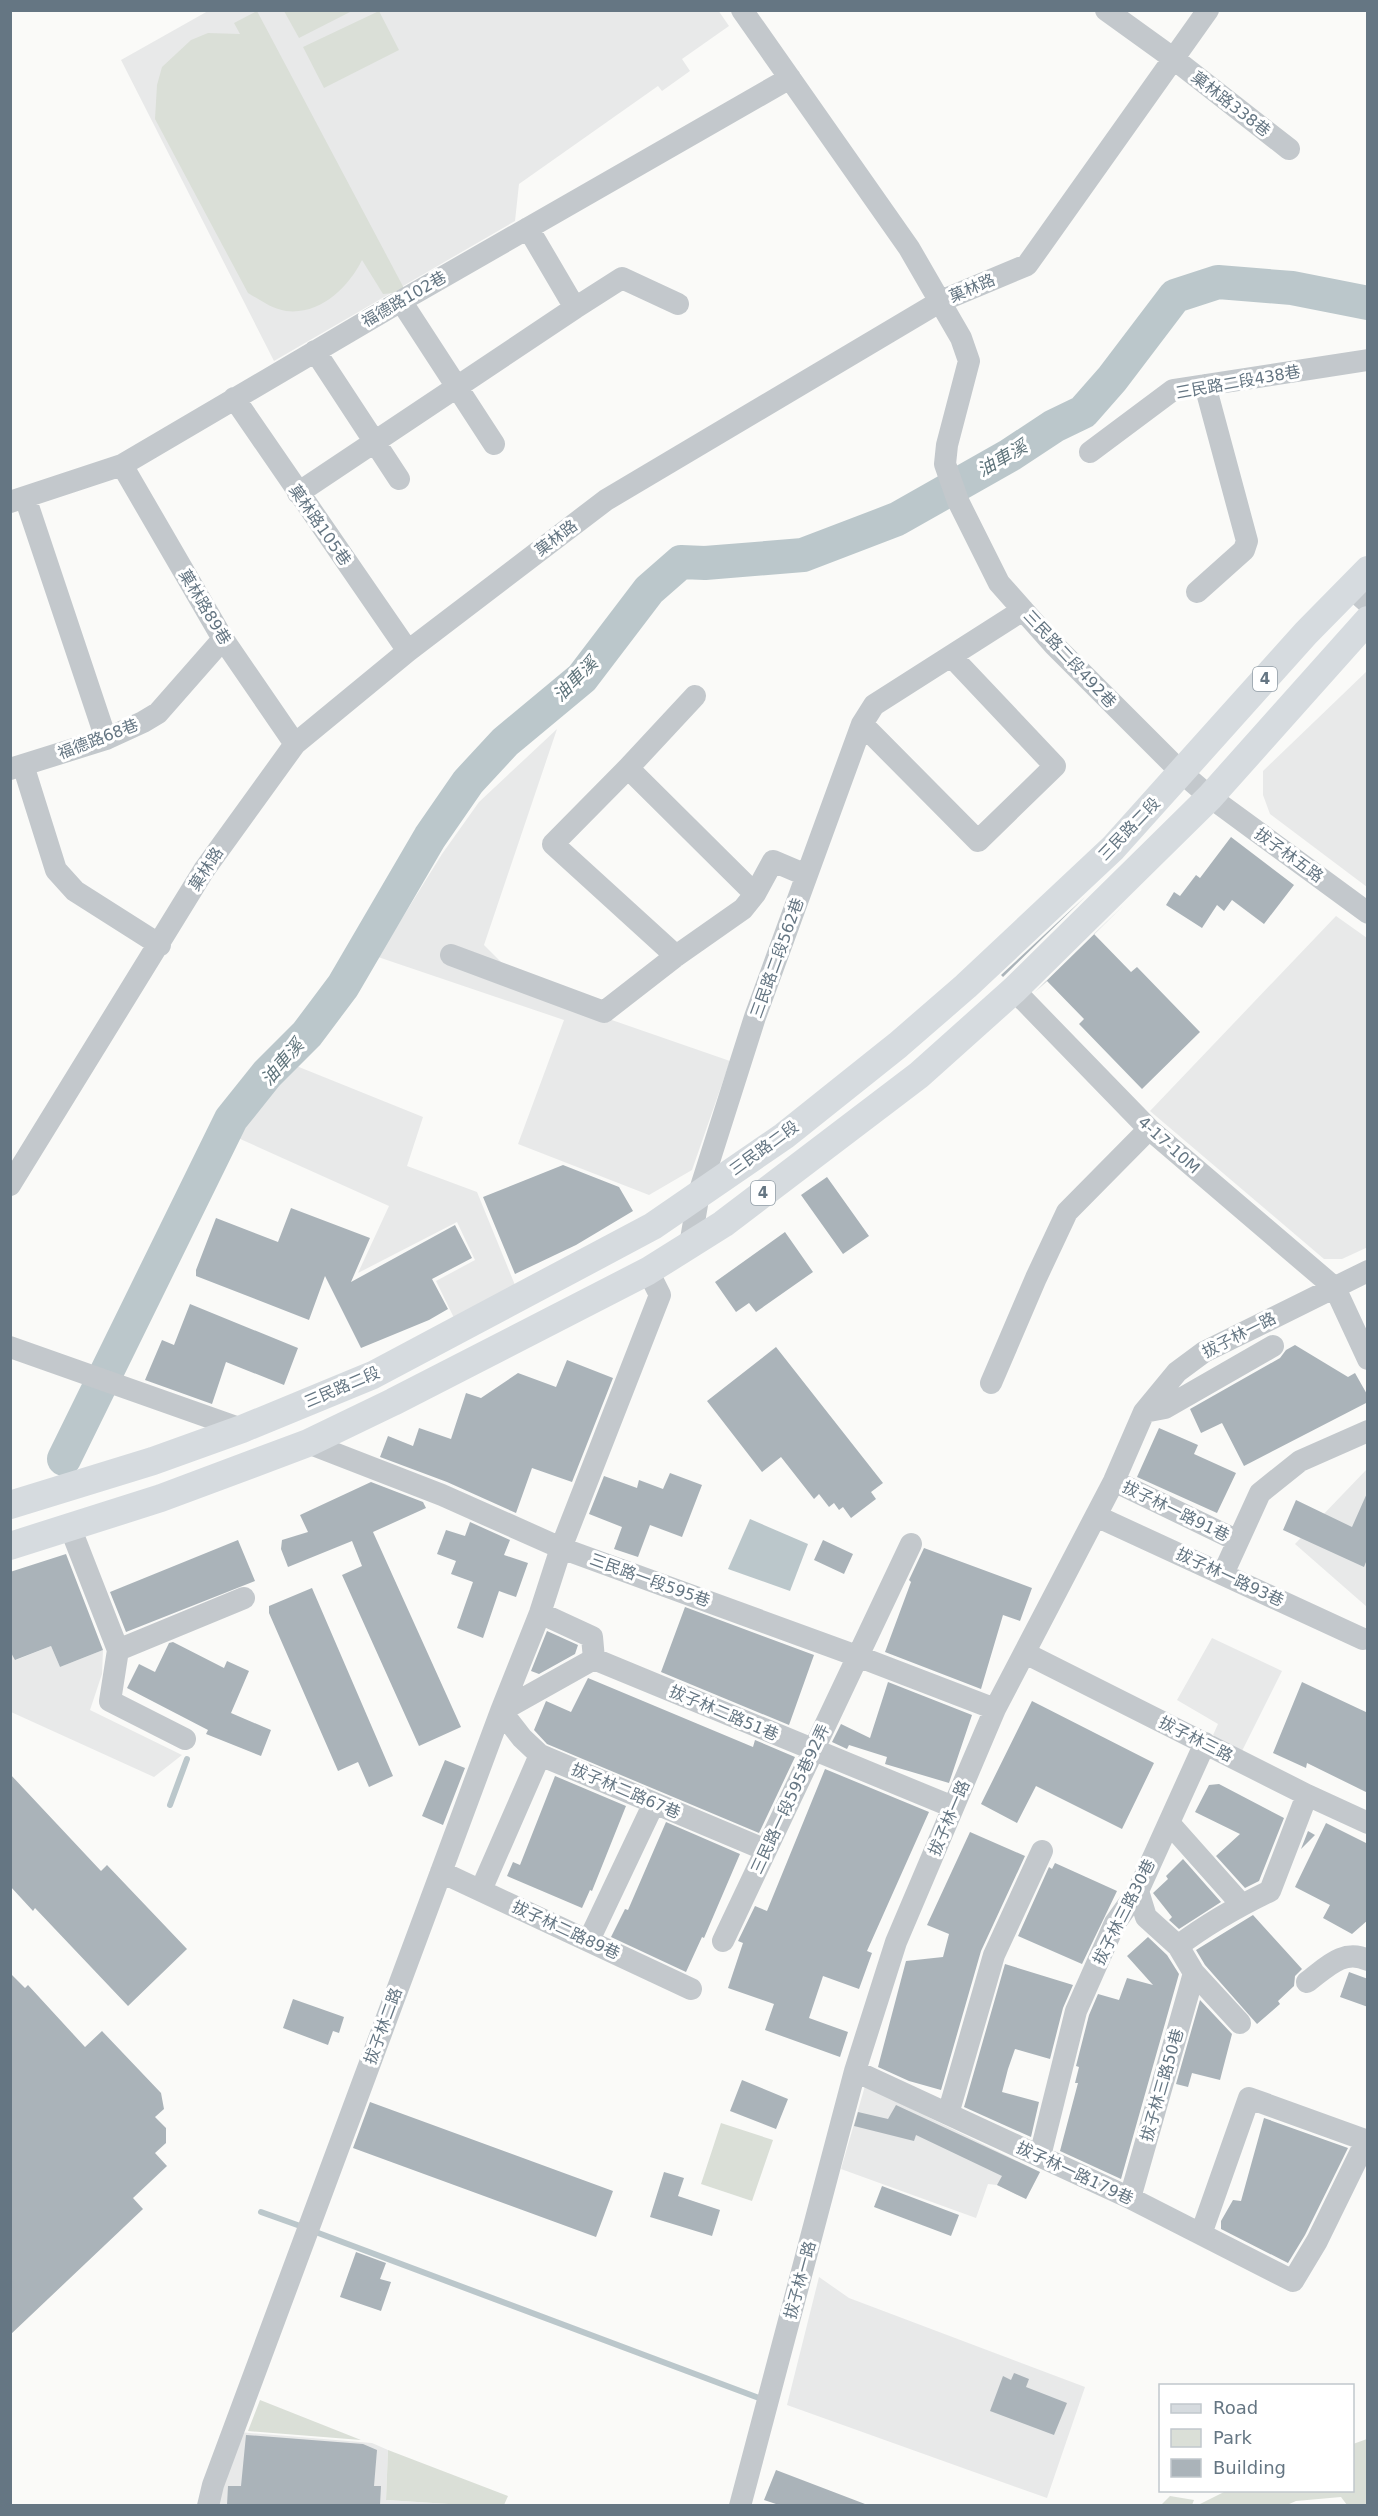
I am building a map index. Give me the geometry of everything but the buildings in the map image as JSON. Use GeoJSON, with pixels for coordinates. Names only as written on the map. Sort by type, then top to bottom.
{"type":"FeatureCollection","features":[{"type":"Feature","properties":{"kind":"main road","name":"三民路二段"},"geometry":{"type":"LineString","coordinates":[[10,1505],[153,1461],[242,1429],[373,1375],[653,1226],[784,1136],[958,994],[1113,848],[1306,633],[1362,587]]}},
{"type":"Feature","properties":{"kind":"main road","name":"三民路二段"},"geometry":{"type":"LineString","coordinates":[[10,1546],[161,1498],[308,1443],[648,1271],[723,1224],[919,1075],[1014,990],[1210,796],[1368,620]]}},
{"type":"Feature","properties":{"kind":"street"},"geometry":{"type":"LineString","coordinates":[[742,10],[868,188],[941,301]]}},
{"type":"Feature","properties":{"kind":"street","name":"菓林路338巷"},"geometry":{"type":"LineString","coordinates":[[1106,10],[1174,58],[1289,149]]}},
{"type":"Feature","properties":{"kind":"street","name":"菓林路"},"geometry":{"type":"LineString","coordinates":[[10,1185],[160,945],[204,870],[295,744],[408,651],[606,500],[941,301],[1027,265],[1208,10]]}},
{"type":"Feature","properties":{"kind":"street","name":"福德路102巷"},"geometry":{"type":"LineString","coordinates":[[18,500],[122,465],[400,301],[790,78]]}},
{"type":"Feature","properties":{"kind":"street"},"geometry":{"type":"LineString","coordinates":[[528,228],[575,308]]}},
{"type":"Feature","properties":{"kind":"street"},"geometry":{"type":"LineString","coordinates":[[298,494],[374,441],[622,278],[678,304]]}},
{"type":"Feature","properties":{"kind":"street"},"geometry":{"type":"LineString","coordinates":[[400,301],[494,444]]}},
{"type":"Feature","properties":{"kind":"street","name":"三民路二段492巷"},"geometry":{"type":"LineString","coordinates":[[941,301],[961,338],[969,361],[947,446],[945,464],[958,501],[999,583],[1070,661],[1182,773],[1210,796]]}},
{"type":"Feature","properties":{"kind":"street"},"geometry":{"type":"LineString","coordinates":[[315,351],[399,479]]}},
{"type":"Feature","properties":{"kind":"street","name":"三民路二段438巷"},"geometry":{"type":"LineString","coordinates":[[1090,452],[1173,390],[1368,360]]}},
{"type":"Feature","properties":{"kind":"street"},"geometry":{"type":"LineString","coordinates":[[1197,592],[1244,550],[1247,541],[1205,386]]}},
{"type":"Feature","properties":{"kind":"street","name":"菓林路105巷"},"geometry":{"type":"LineString","coordinates":[[234,398],[408,651]]}},
{"type":"Feature","properties":{"kind":"street","name":"菓林路89巷"},"geometry":{"type":"LineString","coordinates":[[122,465],[223,639],[295,744]]}},
{"type":"Feature","properties":{"kind":"street"},"geometry":{"type":"LineString","coordinates":[[18,500],[106,739]]}},
{"type":"Feature","properties":{"kind":"street","name":"三民路二段562巷"},"geometry":{"type":"LineString","coordinates":[[690,1245],[699,1194],[755,1017],[862,724],[874,705],[1023,610]]}},
{"type":"Feature","properties":{"kind":"street","name":"福德路68巷"},"geometry":{"type":"LineString","coordinates":[[17,767],[106,739],[158,713],[223,639]]}},
{"type":"Feature","properties":{"kind":"street"},"geometry":{"type":"LineString","coordinates":[[862,724],[978,841],[1055,766],[951,656]]}},
{"type":"Feature","properties":{"kind":"street"},"geometry":{"type":"LineString","coordinates":[[676,956],[553,844],[695,696]]}},
{"type":"Feature","properties":{"kind":"street"},"geometry":{"type":"LineString","coordinates":[[17,767],[56,870],[75,891],[160,945]]}},
{"type":"Feature","properties":{"kind":"street"},"geometry":{"type":"LineString","coordinates":[[628,768],[755,894]]}},
{"type":"Feature","properties":{"kind":"street","name":"拔子林五路"},"geometry":{"type":"LineString","coordinates":[[1210,796],[1368,913]]}},
{"type":"Feature","properties":{"kind":"street"},"geometry":{"type":"LineString","coordinates":[[451,955],[604,1012],[676,956],[742,909],[755,894],[773,861],[806,875]]}},
{"type":"Feature","properties":{"kind":"street","name":"4-17-10M"},"geometry":{"type":"LineString","coordinates":[[1014,990],[1149,1129],[1335,1288]]}},
{"type":"Feature","properties":{"kind":"street"},"geometry":{"type":"LineString","coordinates":[[991,1383],[1067,1212],[1149,1129]]}},
{"type":"Feature","properties":{"kind":"street","name":"拔子林二路"},"geometry":{"type":"LineString","coordinates":[[208,2505],[217,2474],[441,1872],[540,1613],[561,1548],[660,1295],[648,1271]]}},
{"type":"Feature","properties":{"kind":"street","name":"拔子林一路"},"geometry":{"type":"LineString","coordinates":[[740,2505],[855,2071],[896,1942],[995,1709],[1114,1481],[1144,1412],[1177,1371],[1203,1352],[1368,1271]]}},
{"type":"Feature","properties":{"kind":"street"},"geometry":{"type":"LineString","coordinates":[[1335,1288],[1368,1359]]}},
{"type":"Feature","properties":{"kind":"street"},"geometry":{"type":"LineString","coordinates":[[1144,1412],[1165,1408],[1274,1346]]}},
{"type":"Feature","properties":{"kind":"street"},"geometry":{"type":"LineString","coordinates":[[10,1347],[242,1429]]}},
{"type":"Feature","properties":{"kind":"street","name":"拔子林一路91巷"},"geometry":{"type":"LineString","coordinates":[[1223,1574],[1260,1493],[1300,1461],[1368,1431]]}},
{"type":"Feature","properties":{"kind":"street","name":"三民路一段595巷"},"geometry":{"type":"LineString","coordinates":[[308,1443],[442,1495],[561,1548],[995,1709]]}},
{"type":"Feature","properties":{"kind":"street","name":"拔子林一路91巷"},"geometry":{"type":"LineString","coordinates":[[1114,1481],[1238,1541]]}},
{"type":"Feature","properties":{"kind":"street","name":"拔子林一路93巷"},"geometry":{"type":"LineString","coordinates":[[1096,1516],[1366,1637]]}},
{"type":"Feature","properties":{"kind":"street"},"geometry":{"type":"LineString","coordinates":[[70,1527],[118,1650],[110,1701],[185,1739]]}},
{"type":"Feature","properties":{"kind":"street","name":"三民路一段595巷92弄"},"geometry":{"type":"LineString","coordinates":[[723,1941],[911,1544]]}},
{"type":"Feature","properties":{"kind":"street"},"geometry":{"type":"LineString","coordinates":[[118,1650],[244,1598]]}},
{"type":"Feature","properties":{"kind":"street"},"geometry":{"type":"LineString","coordinates":[[501,1711],[594,1659],[592,1637],[540,1613]]}},
{"type":"Feature","properties":{"kind":"street","name":"拔子林三路"},"geometry":{"type":"LineString","coordinates":[[1025,1653],[1306,1795],[1368,1823]]}},
{"type":"Feature","properties":{"kind":"street","name":"拔子林二路51巷"},"geometry":{"type":"LineString","coordinates":[[594,1659],[954,1807]]}},
{"type":"Feature","properties":{"kind":"street","name":"拔子林二路67巷"},"geometry":{"type":"LineString","coordinates":[[501,1711],[522,1738],[540,1755],[766,1850]]}},
{"type":"Feature","properties":{"kind":"street","name":"拔子林三路30巷"},"geometry":{"type":"LineString","coordinates":[[1040,2156],[1076,2011],[1115,1923],[1138,1891],[1205,1743]]}},
{"type":"Feature","properties":{"kind":"street"},"geometry":{"type":"LineString","coordinates":[[481,1890],[540,1755]]}},
{"type":"Feature","properties":{"kind":"street"},"geometry":{"type":"LineString","coordinates":[[1178,1946],[1198,1931],[1242,1905],[1270,1892],[1306,1795]]}},
{"type":"Feature","properties":{"kind":"street"},"geometry":{"type":"LineString","coordinates":[[589,1940],[654,1803]]}},
{"type":"Feature","properties":{"kind":"street"},"geometry":{"type":"LineString","coordinates":[[1169,1823],[1242,1905]]}},
{"type":"Feature","properties":{"kind":"street"},"geometry":{"type":"LineString","coordinates":[[948,2114],[994,1955],[1042,1851]]}},
{"type":"Feature","properties":{"kind":"street","name":"拔子林二路89巷"},"geometry":{"type":"LineString","coordinates":[[441,1872],[691,1989]]}},
{"type":"Feature","properties":{"kind":"street"},"geometry":{"type":"LineString","coordinates":[[1138,1891],[1146,1917],[1178,1946],[1194,1973],[1240,2023]]}},
{"type":"Feature","properties":{"kind":"street"},"geometry":{"type":"LineString","coordinates":[[1307,1982],[1343,1956],[1359,1956],[1368,1960]]}},
{"type":"Feature","properties":{"kind":"street","name":"拔子林三路50巷"},"geometry":{"type":"LineString","coordinates":[[1130,2198],[1194,1973]]}},
{"type":"Feature","properties":{"kind":"street","name":"拔子林一路179巷"},"geometry":{"type":"LineString","coordinates":[[855,2071],[1130,2198],[1293,2281],[1317,2241],[1367,2141]]}},
{"type":"Feature","properties":{"kind":"street"},"geometry":{"type":"LineString","coordinates":[[1202,2234],[1249,2098],[1367,2141]]}},
{"type":"Feature","properties":{"kind":"shaded area"},"geometry":{"type":"Polygon","coordinates":[[[718,10],[729,26],[682,59],[690,71],[662,91],[658,86],[519,184],[515,221],[274,361],[121,60],[208,11],[718,10]]]}},
{"type":"Feature","properties":{"kind":"shaded area"},"geometry":{"type":"Polygon","coordinates":[[[1367,671],[1367,887],[1270,814],[1263,795],[1263,771],[1367,671]]]}},
{"type":"Feature","properties":{"kind":"shaded area"},"geometry":{"type":"Polygon","coordinates":[[[557,729],[484,945],[531,992],[730,1061],[692,1170],[649,1195],[518,1144],[564,1020],[378,957],[442,854],[479,802],[557,729]]]}},
{"type":"Feature","properties":{"kind":"shaded area"},"geometry":{"type":"Polygon","coordinates":[[[1336,916],[1367,938],[1368,1247],[1342,1259],[1324,1259],[1150,1111],[1336,916]]]}},
{"type":"Feature","properties":{"kind":"shaded area"},"geometry":{"type":"Polygon","coordinates":[[[294,1065],[423,1117],[407,1166],[477,1192],[515,1285],[457,1324],[436,1281],[475,1260],[457,1222],[358,1273],[389,1206],[238,1138],[257,1106],[294,1065]]]}},
{"type":"Feature","properties":{"kind":"shaded area"},"geometry":{"type":"Polygon","coordinates":[[[1367,1469],[1367,1607],[1295,1544],[1367,1469]]]}},
{"type":"Feature","properties":{"kind":"shaded area"},"geometry":{"type":"Polygon","coordinates":[[[750,1519],[808,1544],[790,1591],[728,1569],[750,1519]]]}},
{"type":"Feature","properties":{"kind":"shaded area"},"geometry":{"type":"Polygon","coordinates":[[[1212,1638],[1282,1671],[1242,1751],[1209,1744],[1218,1724],[1177,1700],[1212,1638]]]}},
{"type":"Feature","properties":{"kind":"shaded area"},"geometry":{"type":"Polygon","coordinates":[[[51,1646],[60,1667],[103,1650],[102,1674],[90,1710],[182,1755],[154,1777],[11,1712],[10,1651],[16,1660],[51,1646]]]}},
{"type":"Feature","properties":{"kind":"shaded area"},"geometry":{"type":"Polygon","coordinates":[[[865,2086],[1040,2172],[1026,2199],[997,2185],[988,2184],[976,2218],[841,2169],[865,2086]]]}},
{"type":"Feature","properties":{"kind":"shaded area"},"geometry":{"type":"Polygon","coordinates":[[[819,2277],[849,2298],[1085,2387],[1047,2498],[787,2405],[819,2277]]]}},
{"type":"Feature","properties":{"kind":"shaded area"},"geometry":{"type":"Polygon","coordinates":[[[239,2432],[372,2443],[388,2450],[386,2500],[464,2505],[214,2506],[239,2432]]]}},
{"type":"Feature","properties":{"kind":"green space"},"geometry":{"type":"Polygon","coordinates":[[[257,11],[406,292],[383,294],[362,260],[349,280],[332,298],[310,309],[281,310],[248,293],[155,119],[157,85],[162,67],[191,40],[208,33],[240,34],[234,23],[257,11]]]}},
{"type":"Feature","properties":{"kind":"green space"},"geometry":{"type":"Polygon","coordinates":[[[284,11],[352,11],[299,38],[284,11]]]}},
{"type":"Feature","properties":{"kind":"green space"},"geometry":{"type":"Polygon","coordinates":[[[379,11],[399,50],[324,88],[303,47],[379,11]]]}},
{"type":"Feature","properties":{"kind":"green space"},"geometry":{"type":"Polygon","coordinates":[[[721,2123],[773,2140],[752,2201],[701,2184],[721,2123]]]}},
{"type":"Feature","properties":{"kind":"green space"},"geometry":{"type":"Polygon","coordinates":[[[260,2400],[361,2440],[248,2431],[260,2400]]]}},
{"type":"Feature","properties":{"kind":"green space"},"geometry":{"type":"Polygon","coordinates":[[[1367,2439],[1367,2505],[1347,2505],[1341,2497],[1296,2501],[1287,2505],[1198,2505],[1224,2492],[1354,2492],[1354,2444],[1367,2439]]]}},
{"type":"Feature","properties":{"kind":"green space"},"geometry":{"type":"Polygon","coordinates":[[[388,2450],[508,2496],[504,2505],[386,2500],[388,2450]]]}},
{"type":"Feature","properties":{"kind":"green space"},"geometry":{"type":"Polygon","coordinates":[[[1170,2496],[1194,2500],[1192,2505],[1161,2505],[1170,2496]]]}},
{"type":"Feature","properties":{"kind":"waterway","name":"油車溪"},"geometry":{"type":"LineString","coordinates":[[64,1459],[231,1119],[267,1074],[307,1034],[343,986],[430,837],[468,782],[505,742],[582,678],[649,590],[681,562],[705,563],[803,555],[897,519],[1010,455],[1054,426],[1083,412],[1112,379],[1175,296],[1218,282],[1292,288],[1368,303]]}},
{"type":"Feature","properties":{"kind":"waterway"},"geometry":{"type":"LineString","coordinates":[[170,1805],[187,1759]]}},
{"type":"Feature","properties":{"kind":"waterway"},"geometry":{"type":"LineString","coordinates":[[261,2212],[303,2227]]}},
{"type":"Feature","properties":{"kind":"waterway"},"geometry":{"type":"LineString","coordinates":[[313,2231],[759,2398]]}}]}
